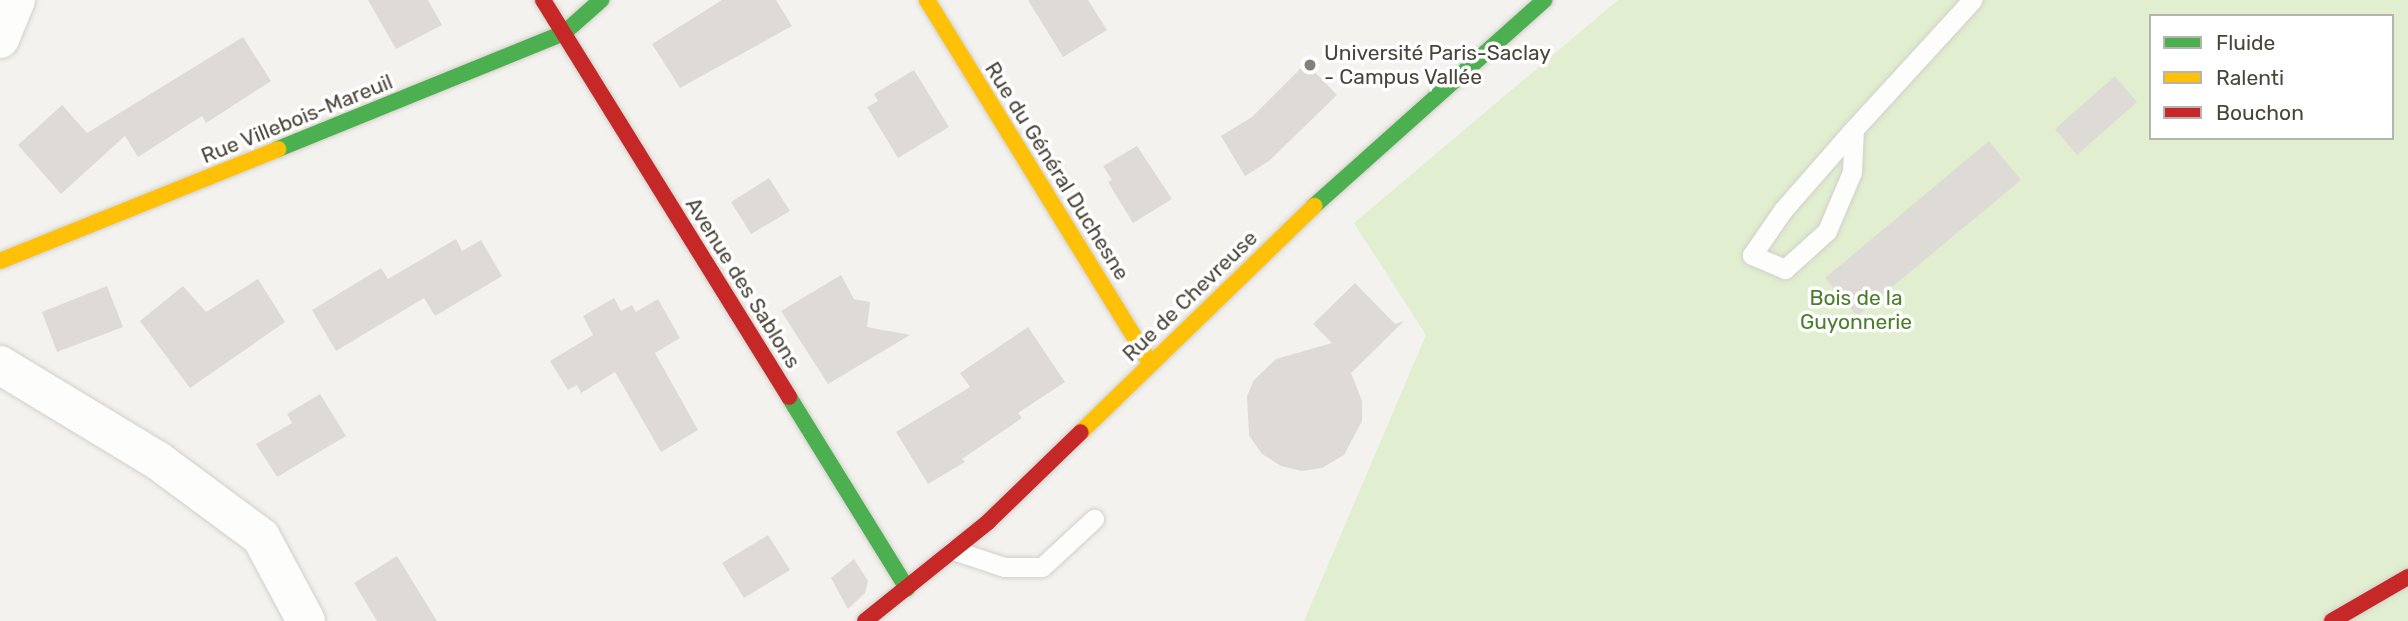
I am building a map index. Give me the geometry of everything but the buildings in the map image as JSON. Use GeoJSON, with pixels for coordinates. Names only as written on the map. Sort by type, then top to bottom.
{"type":"FeatureCollection","features":[{"type":"Feature","properties":{"kind":"street"},"geometry":{"type":"LineString","coordinates":[[0,38],[16,0]]}},
{"type":"Feature","properties":{"kind":"street","name":"Avenue des Sablons"},"geometry":{"type":"LineString","coordinates":[[543,0],[907,588]]}},
{"type":"Feature","properties":{"kind":"street","name":"Rue Villebois-Mareuil"},"geometry":{"type":"LineString","coordinates":[[0,261],[564,33],[601,0]]}},
{"type":"Feature","properties":{"kind":"street","name":"Rue du Général Duchesne"},"geometry":{"type":"LineString","coordinates":[[927,0],[1151,364]]}},
{"type":"Feature","properties":{"kind":"street","name":"Rue de Chevreuse"},"geometry":{"type":"LineString","coordinates":[[864,621],[988,522],[1364,157],[1544,0]]}},
{"type":"Feature","properties":{"kind":"street"},"geometry":{"type":"LineString","coordinates":[[0,365],[157,460],[261,537],[306,621]]}},
{"type":"Feature","properties":{"kind":"street"},"geometry":{"type":"LineString","coordinates":[[2332,621],[2408,577]]}},
{"type":"Feature","properties":{"kind":"lane"},"geometry":{"type":"LineString","coordinates":[[1854,129],[1852,172],[1827,231],[1785,269],[1752,255],[1783,211],[1854,129],[1972,0]]}},
{"type":"Feature","properties":{"kind":"lane"},"geometry":{"type":"LineString","coordinates":[[953,550],[1003,567],[1042,567],[1094,519]]}},
{"type":"Feature","properties":{"kind":"green space","name":"Bois de la Guyonnerie"},"geometry":{"type":"Polygon","coordinates":[[[1618,0],[2408,0],[2408,621],[1304,621],[1426,335],[1354,223],[1618,0]]]}},
{"type":"Feature","properties":{"kind":"traffic: fast"},"geometry":{"type":"LineString","coordinates":[[278,149],[564,33],[601,0]]}},
{"type":"Feature","properties":{"kind":"traffic: fast"},"geometry":{"type":"LineString","coordinates":[[1314,206],[1544,0]]}},
{"type":"Feature","properties":{"kind":"traffic: fast"},"geometry":{"type":"LineString","coordinates":[[789,397],[907,588]]}},
{"type":"Feature","properties":{"kind":"traffic: slow"},"geometry":{"type":"LineString","coordinates":[[927,0],[1151,364]]}},
{"type":"Feature","properties":{"kind":"traffic: slow"},"geometry":{"type":"LineString","coordinates":[[0,261],[278,149]]}},
{"type":"Feature","properties":{"kind":"traffic: slow"},"geometry":{"type":"LineString","coordinates":[[1081,432],[1314,206]]}},
{"type":"Feature","properties":{"kind":"traffic: jam"},"geometry":{"type":"LineString","coordinates":[[543,0],[789,397]]}},
{"type":"Feature","properties":{"kind":"traffic: jam"},"geometry":{"type":"LineString","coordinates":[[865,621],[988,522],[1081,432]]}},
{"type":"Feature","properties":{"kind":"traffic: jam"},"geometry":{"type":"LineString","coordinates":[[2332,621],[2408,577]]}},
{"type":"Feature","properties":{"kind":"place","name":"Université Paris-Saclay - Campus Vallée"},"geometry":{"type":"Point","coordinates":[1310,65]}}]}
